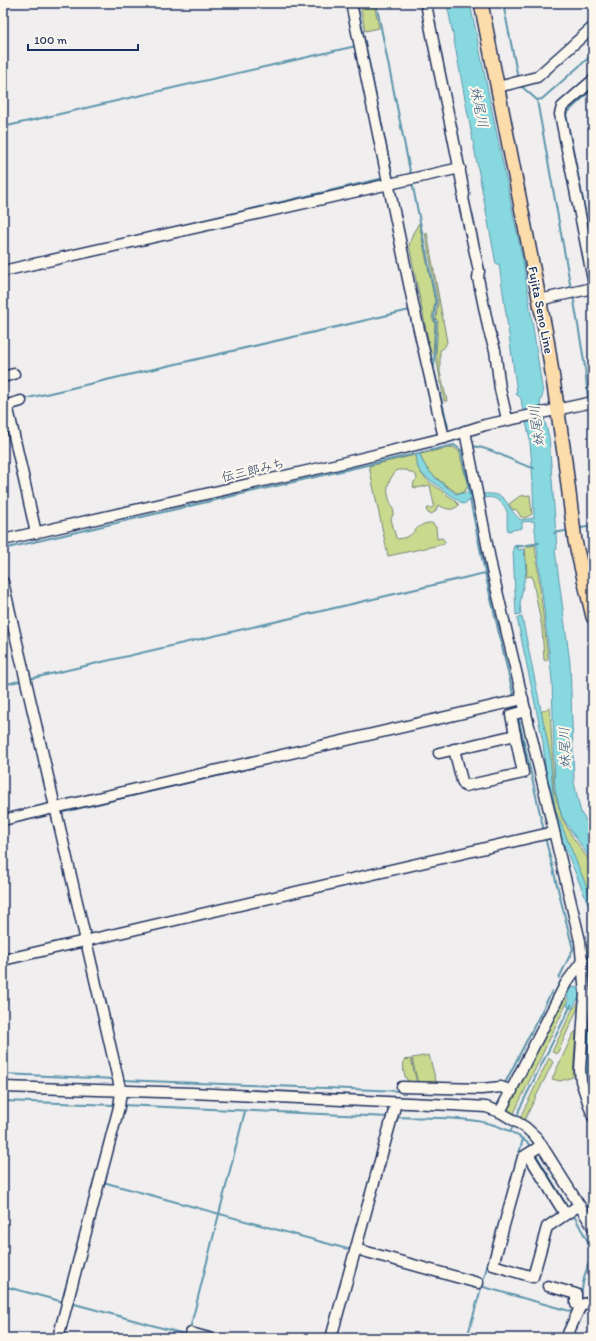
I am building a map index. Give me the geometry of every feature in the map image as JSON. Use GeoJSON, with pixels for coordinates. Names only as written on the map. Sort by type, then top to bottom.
{"type":"FeatureCollection","features":[{"type":"Feature","properties":{"kind":"main road","name":"Fujita Seno Line"},"geometry":{"type":"LineString","coordinates":[[481,3],[539,300],[552,410],[575,541],[593,617]]}},
{"type":"Feature","properties":{"kind":"street"},"geometry":{"type":"LineString","coordinates":[[352,3],[444,438]]}},
{"type":"Feature","properties":{"kind":"street"},"geometry":{"type":"LineString","coordinates":[[426,3],[435,57],[460,168],[464,198],[479,271],[478,278],[489,331],[495,350],[500,389],[507,419]]}},
{"type":"Feature","properties":{"kind":"street"},"geometry":{"type":"LineString","coordinates":[[498,87],[537,77],[593,27]]}},
{"type":"Feature","properties":{"kind":"street"},"geometry":{"type":"LineString","coordinates":[[593,80],[562,107],[560,114],[593,280]]}},
{"type":"Feature","properties":{"kind":"street"},"geometry":{"type":"LineString","coordinates":[[3,271],[390,180],[412,178],[460,168]]}},
{"type":"Feature","properties":{"kind":"street"},"geometry":{"type":"LineString","coordinates":[[539,300],[593,288]]}},
{"type":"Feature","properties":{"kind":"street"},"geometry":{"type":"LineString","coordinates":[[3,377],[14,374]]}},
{"type":"Feature","properties":{"kind":"street"},"geometry":{"type":"LineString","coordinates":[[21,401],[11,404],[8,409],[36,533]]}},
{"type":"Feature","properties":{"kind":"street","name":"伝三郎みち"},"geometry":{"type":"LineString","coordinates":[[3,540],[444,438],[507,419],[590,402]]}},
{"type":"Feature","properties":{"kind":"street"},"geometry":{"type":"LineString","coordinates":[[464,431],[520,713],[548,833],[568,888],[583,960],[585,993],[580,1070],[581,1081],[593,1117]]}},
{"type":"Feature","properties":{"kind":"street"},"geometry":{"type":"LineString","coordinates":[[3,582],[119,1092],[58,1338]]}},
{"type":"Feature","properties":{"kind":"street"},"geometry":{"type":"LineString","coordinates":[[3,820],[56,812],[518,700]]}},
{"type":"Feature","properties":{"kind":"street"},"geometry":{"type":"LineString","coordinates":[[454,749],[464,786],[523,773],[511,715],[520,713]]}},
{"type":"Feature","properties":{"kind":"street"},"geometry":{"type":"LineString","coordinates":[[439,753],[515,735]]}},
{"type":"Feature","properties":{"kind":"street"},"geometry":{"type":"LineString","coordinates":[[3,960],[86,943],[548,833]]}},
{"type":"Feature","properties":{"kind":"street"},"geometry":{"type":"LineString","coordinates":[[500,1112],[506,1088],[563,990],[583,960]]}},
{"type":"Feature","properties":{"kind":"street"},"geometry":{"type":"LineString","coordinates":[[3,1087],[200,1094],[486,1108],[500,1112],[531,1132],[534,1150],[571,1211],[593,1227]]}},
{"type":"Feature","properties":{"kind":"street"},"geometry":{"type":"LineString","coordinates":[[402,1087],[481,1089],[506,1088]]}},
{"type":"Feature","properties":{"kind":"street"},"geometry":{"type":"LineString","coordinates":[[331,1338],[396,1103]]}},
{"type":"Feature","properties":{"kind":"street"},"geometry":{"type":"LineString","coordinates":[[534,1150],[523,1157],[493,1265],[533,1277],[547,1227],[571,1211]]}},
{"type":"Feature","properties":{"kind":"street"},"geometry":{"type":"LineString","coordinates":[[534,1150],[571,1211]]}},
{"type":"Feature","properties":{"kind":"street"},"geometry":{"type":"LineString","coordinates":[[356,1249],[478,1283]]}},
{"type":"Feature","properties":{"kind":"street"},"geometry":{"type":"LineString","coordinates":[[548,1286],[576,1294],[576,1304],[581,1305],[593,1301]]}},
{"type":"Feature","properties":{"kind":"street"},"geometry":{"type":"LineString","coordinates":[[566,1338],[581,1305]]}},
{"type":"Feature","properties":{"kind":"street"},"geometry":{"type":"LineString","coordinates":[[190,1333],[209,1338]]}},
{"type":"Feature","properties":{"kind":"green space"},"geometry":{"type":"Polygon","coordinates":[[[360,3],[374,3],[379,28],[365,31],[360,3]]]}},
{"type":"Feature","properties":{"kind":"green space"},"geometry":{"type":"Polygon","coordinates":[[[419,223],[435,302],[432,318],[435,323],[433,353],[431,354],[409,245],[413,233],[419,223]]]}},
{"type":"Feature","properties":{"kind":"green space"},"geometry":{"type":"Polygon","coordinates":[[[425,233],[427,233],[447,342],[444,348],[440,350],[440,372],[447,401],[444,401],[436,356],[438,321],[436,319],[438,302],[425,233]]]}},
{"type":"Feature","properties":{"kind":"green space"},"geometry":{"type":"Polygon","coordinates":[[[453,447],[459,451],[468,486],[464,492],[457,493],[440,481],[426,467],[420,454],[453,447]]]}},
{"type":"Feature","properties":{"kind":"green space"},"geometry":{"type":"Polygon","coordinates":[[[415,455],[420,472],[425,478],[459,505],[454,509],[446,509],[438,505],[435,512],[431,514],[428,513],[426,510],[428,508],[432,508],[434,505],[430,485],[417,488],[413,487],[414,482],[417,479],[416,475],[406,470],[397,470],[388,486],[388,495],[394,512],[391,519],[396,538],[404,538],[413,533],[423,524],[432,523],[436,527],[437,539],[442,538],[445,541],[444,544],[388,556],[369,466],[415,455]]]}},
{"type":"Feature","properties":{"kind":"green space"},"geometry":{"type":"Polygon","coordinates":[[[530,495],[532,514],[525,518],[521,517],[516,509],[513,510],[509,504],[520,496],[530,495]]]}},
{"type":"Feature","properties":{"kind":"green space"},"geometry":{"type":"Polygon","coordinates":[[[535,545],[548,658],[546,661],[544,660],[542,628],[532,576],[526,577],[525,547],[535,545]]]}},
{"type":"Feature","properties":{"kind":"green space"},"geometry":{"type":"Polygon","coordinates":[[[550,707],[554,790],[562,818],[572,836],[593,866],[593,903],[591,904],[555,809],[541,712],[550,707]]]}},
{"type":"Feature","properties":{"kind":"green space"},"geometry":{"type":"Polygon","coordinates":[[[593,944],[593,960],[587,964],[585,963],[584,947],[593,944]]]}},
{"type":"Feature","properties":{"kind":"green space"},"geometry":{"type":"Polygon","coordinates":[[[564,993],[567,1001],[566,1005],[513,1115],[506,1110],[564,993]]]}},
{"type":"Feature","properties":{"kind":"green space"},"geometry":{"type":"Polygon","coordinates":[[[582,999],[557,1054],[552,1052],[572,1010],[582,999]]]}},
{"type":"Feature","properties":{"kind":"green space"},"geometry":{"type":"Polygon","coordinates":[[[576,1031],[573,1077],[560,1081],[552,1079],[573,1034],[576,1031]]]}},
{"type":"Feature","properties":{"kind":"green space"},"geometry":{"type":"Polygon","coordinates":[[[429,1055],[437,1085],[418,1084],[412,1058],[429,1055]]]}},
{"type":"Feature","properties":{"kind":"green space"},"geometry":{"type":"Polygon","coordinates":[[[549,1058],[553,1062],[525,1119],[522,1120],[520,1118],[549,1058]]]}},
{"type":"Feature","properties":{"kind":"green space"},"geometry":{"type":"Polygon","coordinates":[[[411,1059],[417,1083],[411,1084],[406,1079],[404,1073],[404,1060],[411,1059]]]}},
{"type":"Feature","properties":{"kind":"water","name":"妹尾川"},"geometry":{"type":"Polygon","coordinates":[[[447,3],[470,3],[524,267],[543,394],[540,403],[549,437],[557,549],[555,550],[570,663],[574,782],[581,813],[593,831],[593,863],[562,817],[555,790],[552,680],[534,521],[522,522],[522,528],[508,531],[507,512],[503,504],[496,499],[489,497],[482,500],[481,494],[498,495],[506,501],[521,520],[534,518],[529,437],[521,398],[516,394],[517,392],[499,264],[496,264],[447,3]]]}},
{"type":"Feature","properties":{"kind":"water"},"geometry":{"type":"Polygon","coordinates":[[[420,454],[426,467],[439,481],[456,494],[472,492],[474,499],[463,504],[423,475],[418,468],[416,455],[420,454]]]}},
{"type":"Feature","properties":{"kind":"water"},"geometry":{"type":"Polygon","coordinates":[[[518,545],[518,550],[524,549],[526,571],[520,603],[521,614],[516,615],[513,549],[514,546],[518,545]]]}},
{"type":"Feature","properties":{"kind":"water"},"geometry":{"type":"Polygon","coordinates":[[[522,617],[550,754],[556,812],[593,902],[593,908],[588,904],[555,823],[547,786],[543,742],[517,618],[522,617]]]}},
{"type":"Feature","properties":{"kind":"water"},"geometry":{"type":"Polygon","coordinates":[[[593,966],[593,1096],[592,1094],[588,1095],[585,1048],[588,997],[593,966]]]}},
{"type":"Feature","properties":{"kind":"water"},"geometry":{"type":"Polygon","coordinates":[[[580,987],[579,997],[572,1009],[567,1006],[569,1000],[566,994],[569,988],[580,987]]]}},
{"type":"Feature","properties":{"kind":"waterway"},"geometry":{"type":"LineString","coordinates":[[357,3],[393,180]]}},
{"type":"Feature","properties":{"kind":"waterway"},"geometry":{"type":"LineString","coordinates":[[376,3],[411,176]]}},
{"type":"Feature","properties":{"kind":"waterway"},"geometry":{"type":"LineString","coordinates":[[503,3],[518,78]]}},
{"type":"Feature","properties":{"kind":"waterway"},"geometry":{"type":"LineString","coordinates":[[3,127],[356,46]]}},
{"type":"Feature","properties":{"kind":"waterway"},"geometry":{"type":"LineString","coordinates":[[537,100],[542,99],[593,54]]}},
{"type":"Feature","properties":{"kind":"waterway"},"geometry":{"type":"LineString","coordinates":[[520,85],[537,100],[571,289]]}},
{"type":"Feature","properties":{"kind":"waterway"},"geometry":{"type":"LineString","coordinates":[[593,88],[566,114],[593,251]]}},
{"type":"Feature","properties":{"kind":"waterway"},"geometry":{"type":"LineString","coordinates":[[98,245],[384,178]]}},
{"type":"Feature","properties":{"kind":"waterway"},"geometry":{"type":"LineString","coordinates":[[412,182],[436,302],[434,318],[436,322],[434,366]]}},
{"type":"Feature","properties":{"kind":"waterway"},"geometry":{"type":"LineString","coordinates":[[394,186],[419,308],[448,427]]}},
{"type":"Feature","properties":{"kind":"waterway"},"geometry":{"type":"LineString","coordinates":[[573,295],[585,367],[588,400]]}},
{"type":"Feature","properties":{"kind":"waterway"},"geometry":{"type":"LineString","coordinates":[[24,399],[410,310]]}},
{"type":"Feature","properties":{"kind":"waterway"},"geometry":{"type":"LineString","coordinates":[[589,406],[593,449]]}},
{"type":"Feature","properties":{"kind":"waterway"},"geometry":{"type":"LineString","coordinates":[[3,549],[454,445],[461,450],[470,495]]}},
{"type":"Feature","properties":{"kind":"waterway"},"geometry":{"type":"LineString","coordinates":[[472,446],[480,447],[534,468]]}},
{"type":"Feature","properties":{"kind":"waterway"},"geometry":{"type":"LineString","coordinates":[[470,499],[485,573],[514,698]]}},
{"type":"Feature","properties":{"kind":"waterway"},"geometry":{"type":"LineString","coordinates":[[581,528],[593,526]]}},
{"type":"Feature","properties":{"kind":"waterway"},"geometry":{"type":"LineString","coordinates":[[554,533],[565,531]]}},
{"type":"Feature","properties":{"kind":"waterway"},"geometry":{"type":"LineString","coordinates":[[516,547],[539,543]]}},
{"type":"Feature","properties":{"kind":"waterway"},"geometry":{"type":"LineString","coordinates":[[29,679],[485,573]]}},
{"type":"Feature","properties":{"kind":"waterway"},"geometry":{"type":"LineString","coordinates":[[3,685],[23,680]]}},
{"type":"Feature","properties":{"kind":"waterway"},"geometry":{"type":"LineString","coordinates":[[518,716],[544,831]]}},
{"type":"Feature","properties":{"kind":"waterway"},"geometry":{"type":"LineString","coordinates":[[59,813],[411,730]]}},
{"type":"Feature","properties":{"kind":"waterway"},"geometry":{"type":"LineString","coordinates":[[3,825],[52,814]]}},
{"type":"Feature","properties":{"kind":"waterway"},"geometry":{"type":"LineString","coordinates":[[545,837],[573,949],[559,978]]}},
{"type":"Feature","properties":{"kind":"waterway"},"geometry":{"type":"LineString","coordinates":[[504,1085],[552,991]]}},
{"type":"Feature","properties":{"kind":"waterway"},"geometry":{"type":"LineString","coordinates":[[517,1119],[519,1110],[571,1005]]}},
{"type":"Feature","properties":{"kind":"waterway"},"geometry":{"type":"LineString","coordinates":[[3,1074],[116,1079]]}},
{"type":"Feature","properties":{"kind":"waterway"},"geometry":{"type":"LineString","coordinates":[[122,1080],[401,1091]]}},
{"type":"Feature","properties":{"kind":"waterway"},"geometry":{"type":"LineString","coordinates":[[466,1094],[493,1093]]}},
{"type":"Feature","properties":{"kind":"waterway"},"geometry":{"type":"LineString","coordinates":[[3,1101],[115,1105]]}},
{"type":"Feature","properties":{"kind":"waterway"},"geometry":{"type":"LineString","coordinates":[[122,1105],[389,1117]]}},
{"type":"Feature","properties":{"kind":"waterway"},"geometry":{"type":"LineString","coordinates":[[190,1329],[245,1111]]}},
{"type":"Feature","properties":{"kind":"waterway"},"geometry":{"type":"LineString","coordinates":[[395,1117],[449,1118],[485,1123],[502,1128],[518,1136],[532,1147]]}},
{"type":"Feature","properties":{"kind":"waterway"},"geometry":{"type":"LineString","coordinates":[[510,1132],[514,1124]]}},
{"type":"Feature","properties":{"kind":"waterway"},"geometry":{"type":"LineString","coordinates":[[467,1338],[523,1139]]}},
{"type":"Feature","properties":{"kind":"waterway"},"geometry":{"type":"LineString","coordinates":[[535,1153],[569,1209]]}},
{"type":"Feature","properties":{"kind":"waterway"},"geometry":{"type":"LineString","coordinates":[[103,1182],[351,1250]]}},
{"type":"Feature","properties":{"kind":"waterway"},"geometry":{"type":"LineString","coordinates":[[573,1214],[592,1249],[593,1254]]}},
{"type":"Feature","properties":{"kind":"waterway"},"geometry":{"type":"LineString","coordinates":[[581,1300],[584,1276],[593,1254]]}},
{"type":"Feature","properties":{"kind":"waterway"},"geometry":{"type":"LineString","coordinates":[[3,1286],[64,1302]]}},
{"type":"Feature","properties":{"kind":"waterway"},"geometry":{"type":"LineString","coordinates":[[480,1286],[573,1312]]}},
{"type":"Feature","properties":{"kind":"waterway"},"geometry":{"type":"LineString","coordinates":[[71,1303],[188,1335]]}}]}
